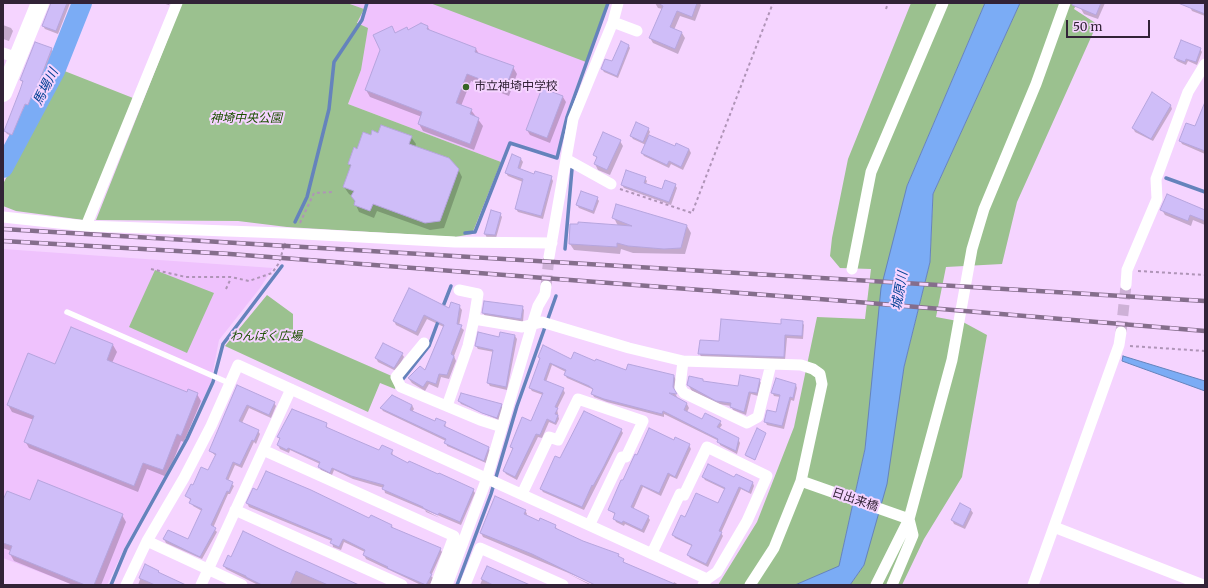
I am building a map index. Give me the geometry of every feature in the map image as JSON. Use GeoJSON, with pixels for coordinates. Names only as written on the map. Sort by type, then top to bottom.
{"type":"FeatureCollection","features":[{"type":"Feature","properties":{"kind":"main road"},"geometry":{"type":"LineString","coordinates":[[3,93],[10,56],[40,3]]}},
{"type":"Feature","properties":{"kind":"street"},"geometry":{"type":"LineString","coordinates":[[86,226],[177,3]]}},
{"type":"Feature","properties":{"kind":"street"},"geometry":{"type":"LineString","coordinates":[[549,257],[573,119],[613,22],[618,3]]}},
{"type":"Feature","properties":{"kind":"street"},"geometry":{"type":"LineString","coordinates":[[852,270],[871,172],[943,3]]}},
{"type":"Feature","properties":{"kind":"street"},"geometry":{"type":"LineString","coordinates":[[876,585],[910,519],[952,360],[974,242],[984,209],[1036,84],[1065,3]]}},
{"type":"Feature","properties":{"kind":"street"},"geometry":{"type":"LineString","coordinates":[[613,22],[637,31]]}},
{"type":"Feature","properties":{"kind":"street"},"geometry":{"type":"LineString","coordinates":[[1126,285],[1127,270],[1157,199],[1156,179],[1188,92],[1205,64]]}},
{"type":"Feature","properties":{"kind":"street"},"geometry":{"type":"LineString","coordinates":[[566,159],[611,184]]}},
{"type":"Feature","properties":{"kind":"street"},"geometry":{"type":"LineString","coordinates":[[3,217],[86,226],[284,233],[455,242],[552,243]]}},
{"type":"Feature","properties":{"kind":"street"},"geometry":{"type":"LineString","coordinates":[[447,585],[492,480],[502,427],[541,324],[538,306],[545,294],[546,286]]}},
{"type":"Feature","properties":{"kind":"street"},"geometry":{"type":"LineString","coordinates":[[447,406],[468,346],[478,294],[459,290]]}},
{"type":"Feature","properties":{"kind":"street"},"geometry":{"type":"LineString","coordinates":[[474,319],[522,327],[541,324],[683,361],[801,365],[813,369],[820,374],[822,384],[801,481],[774,548],[750,585]]}},
{"type":"Feature","properties":{"kind":"street"},"geometry":{"type":"LineString","coordinates":[[1032,585],[1119,345],[1121,332]]}},
{"type":"Feature","properties":{"kind":"street"},"geometry":{"type":"LineString","coordinates":[[424,343],[396,377],[401,387],[480,420],[502,427]]}},
{"type":"Feature","properties":{"kind":"street"},"geometry":{"type":"LineString","coordinates":[[683,361],[680,387],[684,393],[747,423],[758,417],[771,364]]}},
{"type":"Feature","properties":{"kind":"street"},"geometry":{"type":"LineString","coordinates":[[126,585],[148,541],[211,426],[225,381],[238,365],[590,524],[652,553],[705,582],[717,572],[747,521],[767,476],[707,447],[684,495],[680,494],[652,553]]}},
{"type":"Feature","properties":{"kind":"street"},"geometry":{"type":"LineString","coordinates":[[201,585],[291,389]]}},
{"type":"Feature","properties":{"kind":"street"},"geometry":{"type":"LineString","coordinates":[[522,494],[549,437],[558,440],[578,399],[612,412],[643,421],[626,457],[622,457],[590,524]]}},
{"type":"Feature","properties":{"kind":"street"},"geometry":{"type":"LineString","coordinates":[[263,450],[454,536],[436,585]]}},
{"type":"Feature","properties":{"kind":"street","name":"日出来橋"},"geometry":{"type":"LineString","coordinates":[[801,481],[910,519]]}},
{"type":"Feature","properties":{"kind":"street"},"geometry":{"type":"LineString","coordinates":[[235,510],[402,585]]}},
{"type":"Feature","properties":{"kind":"street"},"geometry":{"type":"LineString","coordinates":[[892,585],[914,534],[910,519]]}},
{"type":"Feature","properties":{"kind":"street"},"geometry":{"type":"LineString","coordinates":[[1054,527],[1203,585]]}},
{"type":"Feature","properties":{"kind":"street"},"geometry":{"type":"LineString","coordinates":[[148,541],[242,585]]}},
{"type":"Feature","properties":{"kind":"street"},"geometry":{"type":"LineString","coordinates":[[465,585],[480,548],[563,585]]}},
{"type":"Feature","properties":{"kind":"lane"},"geometry":{"type":"LineString","coordinates":[[67,312],[225,381]]}},
{"type":"Feature","properties":{"kind":"path"},"geometry":{"type":"LineString","coordinates":[[611,184],[625,192],[692,213],[773,3]]}},
{"type":"Feature","properties":{"kind":"path"},"geometry":{"type":"LineString","coordinates":[[886,9],[888,3]]}},
{"type":"Feature","properties":{"kind":"path"},"geometry":{"type":"LineString","coordinates":[[300,224],[314,193],[333,192]]}},
{"type":"Feature","properties":{"kind":"path"},"geometry":{"type":"LineString","coordinates":[[151,268],[186,276],[231,277],[249,281],[272,273],[279,263],[283,251]]}},
{"type":"Feature","properties":{"kind":"path"},"geometry":{"type":"LineString","coordinates":[[1127,270],[1205,275]]}},
{"type":"Feature","properties":{"kind":"path"},"geometry":{"type":"LineString","coordinates":[[226,289],[231,277]]}},
{"type":"Feature","properties":{"kind":"path"},"geometry":{"type":"LineString","coordinates":[[1119,345],[1205,351]]}},
{"type":"Feature","properties":{"kind":"shaded area","name":"市立神埼中学校"},"geometry":{"type":"Polygon","coordinates":[[[347,3],[607,3],[565,117],[556,159],[509,144],[501,162],[348,104],[361,70],[357,24],[364,9],[347,3]]]}},
{"type":"Feature","properties":{"kind":"shaded area"},"geometry":{"type":"Polygon","coordinates":[[[3,249],[273,268],[260,288],[219,340],[211,382],[185,438],[124,549],[107,585],[73,585],[3,558],[3,249]]]}},
{"type":"Feature","properties":{"kind":"green space","name":"神埼中央公園"},"geometry":{"type":"Polygon","coordinates":[[[182,3],[347,3],[364,9],[357,23],[368,28],[361,70],[348,104],[501,162],[472,234],[455,237],[287,227],[238,221],[96,220],[182,3]]]}},
{"type":"Feature","properties":{"kind":"green space"},"geometry":{"type":"Polygon","coordinates":[[[430,3],[607,3],[586,62],[430,3]]]}},
{"type":"Feature","properties":{"kind":"green space"},"geometry":{"type":"Polygon","coordinates":[[[911,3],[985,3],[907,186],[865,449],[839,567],[795,585],[718,585],[757,522],[794,427],[817,317],[865,319],[871,269],[840,268],[830,256],[832,238],[848,159],[911,3]]]}},
{"type":"Feature","properties":{"kind":"green space"},"geometry":{"type":"Polygon","coordinates":[[[1020,3],[1077,3],[1074,9],[1097,24],[1017,202],[1002,264],[946,267],[936,317],[963,322],[987,335],[962,477],[924,539],[902,585],[850,585],[864,565],[904,367],[930,262],[933,194],[1020,3]]]}},
{"type":"Feature","properties":{"kind":"green space"},"geometry":{"type":"Polygon","coordinates":[[[62,70],[133,98],[84,220],[16,211],[3,206],[3,184],[62,70]]]}},
{"type":"Feature","properties":{"kind":"green space"},"geometry":{"type":"Polygon","coordinates":[[[155,270],[214,293],[187,353],[129,327],[155,270]]]}},
{"type":"Feature","properties":{"kind":"green space","name":"わんぱく広場"},"geometry":{"type":"Polygon","coordinates":[[[267,295],[293,314],[293,333],[394,377],[397,384],[395,389],[380,383],[368,412],[225,346],[267,295]]]}},
{"type":"Feature","properties":{"kind":"water","name":"城原川"},"geometry":{"type":"Polygon","coordinates":[[[985,3],[1020,3],[933,194],[930,262],[904,367],[887,484],[864,565],[850,585],[795,585],[839,566],[865,449],[881,288],[907,186],[985,3]]]}},
{"type":"Feature","properties":{"kind":"water"},"geometry":{"type":"Polygon","coordinates":[[[1123,356],[1205,381],[1205,391],[1122,361],[1123,356]]]}},
{"type":"Feature","properties":{"kind":"building"},"geometry":{"type":"Polygon","coordinates":[[[51,3],[67,3],[56,31],[42,26],[51,3]]]}},
{"type":"Feature","properties":{"kind":"building"},"geometry":{"type":"Polygon","coordinates":[[[658,3],[697,3],[692,17],[677,11],[670,27],[682,32],[675,49],[649,38],[663,6],[658,3]]]}},
{"type":"Feature","properties":{"kind":"building"},"geometry":{"type":"Polygon","coordinates":[[[1072,3],[1101,3],[1096,15],[1072,5],[1072,3]]]}},
{"type":"Feature","properties":{"kind":"building"},"geometry":{"type":"Polygon","coordinates":[[[1178,3],[1205,3],[1205,14],[1178,3]]]}},
{"type":"Feature","properties":{"kind":"building"},"geometry":{"type":"Polygon","coordinates":[[[421,23],[428,26],[427,29],[476,48],[475,52],[514,66],[505,89],[467,74],[456,103],[472,109],[470,114],[479,118],[470,144],[418,124],[422,112],[365,90],[380,50],[373,35],[392,26],[395,33],[407,27],[408,30],[421,23]]]}},
{"type":"Feature","properties":{"kind":"building"},"geometry":{"type":"Polygon","coordinates":[[[1181,40],[1201,48],[1196,62],[1186,59],[1185,62],[1174,58],[1181,40]]]}},
{"type":"Feature","properties":{"kind":"building"},"geometry":{"type":"Polygon","coordinates":[[[621,41],[629,45],[617,76],[601,69],[605,59],[612,61],[621,41]]]}},
{"type":"Feature","properties":{"kind":"building"},"geometry":{"type":"Polygon","coordinates":[[[35,42],[52,48],[34,95],[32,95],[28,105],[25,104],[12,135],[4,131],[23,81],[20,80],[35,42]]]}},
{"type":"Feature","properties":{"kind":"building"},"geometry":{"type":"Polygon","coordinates":[[[542,88],[563,96],[547,138],[526,130],[542,88]]]}},
{"type":"Feature","properties":{"kind":"building"},"geometry":{"type":"Polygon","coordinates":[[[1152,92],[1171,105],[1151,139],[1132,128],[1152,92]]]}},
{"type":"Feature","properties":{"kind":"building"},"geometry":{"type":"Polygon","coordinates":[[[1205,102],[1205,151],[1179,141],[1186,123],[1195,126],[1205,102]]]}},
{"type":"Feature","properties":{"kind":"building"},"geometry":{"type":"Polygon","coordinates":[[[636,122],[649,128],[643,142],[630,136],[636,122]]]}},
{"type":"Feature","properties":{"kind":"building"},"geometry":{"type":"Polygon","coordinates":[[[381,125],[412,136],[409,144],[449,158],[459,169],[440,221],[425,223],[373,204],[370,211],[354,205],[355,201],[351,196],[354,191],[343,187],[351,165],[348,164],[354,147],[357,149],[363,132],[371,135],[372,130],[378,133],[381,125]]]}},
{"type":"Feature","properties":{"kind":"building"},"geometry":{"type":"Polygon","coordinates":[[[603,132],[621,140],[607,170],[594,164],[597,157],[593,155],[603,132]]]}},
{"type":"Feature","properties":{"kind":"building"},"geometry":{"type":"Polygon","coordinates":[[[649,135],[675,146],[676,143],[689,149],[681,167],[669,161],[667,165],[641,153],[649,135]]]}},
{"type":"Feature","properties":{"kind":"building"},"geometry":{"type":"Polygon","coordinates":[[[512,154],[521,158],[518,168],[534,174],[535,171],[552,176],[541,216],[515,209],[523,179],[505,173],[512,154]]]}},
{"type":"Feature","properties":{"kind":"building"},"geometry":{"type":"Polygon","coordinates":[[[626,170],[646,177],[644,183],[662,189],[665,180],[676,184],[669,202],[621,185],[626,170]]]}},
{"type":"Feature","properties":{"kind":"building"},"geometry":{"type":"Polygon","coordinates":[[[581,191],[598,197],[593,211],[576,205],[581,191]]]}},
{"type":"Feature","properties":{"kind":"building"},"geometry":{"type":"Polygon","coordinates":[[[1167,194],[1205,210],[1205,221],[1190,215],[1188,221],[1160,210],[1167,194]]]}},
{"type":"Feature","properties":{"kind":"building"},"geometry":{"type":"Polygon","coordinates":[[[616,204],[687,225],[681,248],[664,249],[628,246],[617,243],[617,247],[569,244],[570,224],[578,224],[578,222],[632,226],[612,218],[616,204]]]}},
{"type":"Feature","properties":{"kind":"building"},"geometry":{"type":"Polygon","coordinates":[[[491,210],[501,213],[495,235],[484,234],[491,210]]]}},
{"type":"Feature","properties":{"kind":"building"},"geometry":{"type":"Polygon","coordinates":[[[409,288],[449,308],[451,302],[460,305],[457,324],[462,325],[451,354],[454,356],[447,375],[439,374],[436,384],[427,381],[423,387],[408,378],[420,366],[425,370],[444,325],[424,315],[416,332],[393,321],[409,288]]]}},
{"type":"Feature","properties":{"kind":"building"},"geometry":{"type":"Polygon","coordinates":[[[484,301],[523,306],[521,319],[482,313],[484,301]]]}},
{"type":"Feature","properties":{"kind":"building"},"geometry":{"type":"Polygon","coordinates":[[[721,319],[781,324],[781,319],[803,321],[802,336],[785,335],[784,357],[698,354],[700,340],[719,341],[721,319]]]}},
{"type":"Feature","properties":{"kind":"building"},"geometry":{"type":"Polygon","coordinates":[[[71,327],[113,344],[107,360],[187,392],[188,389],[198,393],[181,436],[177,434],[163,470],[143,463],[134,486],[24,442],[34,416],[7,405],[28,353],[55,364],[71,327]]]}},
{"type":"Feature","properties":{"kind":"building"},"geometry":{"type":"Polygon","coordinates":[[[478,332],[499,337],[500,332],[515,335],[506,387],[487,383],[493,350],[475,346],[478,332]]]}},
{"type":"Feature","properties":{"kind":"building"},"geometry":{"type":"Polygon","coordinates":[[[383,343],[403,353],[394,368],[375,358],[383,343]]]}},
{"type":"Feature","properties":{"kind":"building"},"geometry":{"type":"Polygon","coordinates":[[[543,345],[571,359],[574,352],[595,361],[596,359],[626,370],[628,364],[674,375],[673,387],[677,394],[669,393],[687,403],[684,410],[702,419],[705,413],[721,421],[717,427],[739,438],[736,451],[717,442],[718,439],[663,411],[662,414],[604,399],[591,394],[593,389],[564,375],[566,370],[550,363],[544,380],[564,388],[555,407],[558,408],[555,414],[558,415],[555,423],[547,419],[540,435],[536,434],[515,477],[503,471],[513,448],[510,447],[522,417],[531,421],[543,393],[529,388],[543,345]]]}},
{"type":"Feature","properties":{"kind":"building"},"geometry":{"type":"Polygon","coordinates":[[[740,375],[760,379],[757,393],[749,392],[744,412],[730,407],[731,403],[716,401],[687,385],[689,376],[703,379],[703,381],[738,386],[740,375]]]}},
{"type":"Feature","properties":{"kind":"building"},"geometry":{"type":"Polygon","coordinates":[[[776,378],[796,384],[793,398],[790,397],[782,426],[764,422],[767,410],[776,412],[780,395],[771,393],[776,378]]]}},
{"type":"Feature","properties":{"kind":"building"},"geometry":{"type":"Polygon","coordinates":[[[237,385],[275,402],[269,415],[247,405],[239,421],[259,430],[254,441],[252,440],[240,465],[233,462],[226,479],[233,482],[229,492],[227,491],[211,525],[216,528],[200,557],[163,539],[168,530],[188,539],[202,509],[189,503],[191,499],[185,496],[191,484],[193,485],[201,467],[208,470],[216,454],[209,451],[237,385]]]}},
{"type":"Feature","properties":{"kind":"building"},"geometry":{"type":"Polygon","coordinates":[[[461,393],[502,404],[497,418],[482,413],[458,401],[461,393]]]}},
{"type":"Feature","properties":{"kind":"building"},"geometry":{"type":"Polygon","coordinates":[[[392,395],[412,405],[410,410],[435,421],[436,418],[446,422],[444,426],[489,447],[484,461],[444,443],[446,439],[380,408],[392,395]]]}},
{"type":"Feature","properties":{"kind":"building"},"geometry":{"type":"Polygon","coordinates":[[[292,409],[327,423],[326,427],[379,450],[382,445],[393,450],[391,454],[408,463],[409,461],[474,489],[460,522],[439,513],[438,515],[382,489],[384,485],[351,476],[332,468],[330,473],[318,467],[320,462],[288,448],[287,450],[277,445],[280,438],[277,437],[292,409]]]}},
{"type":"Feature","properties":{"kind":"building"},"geometry":{"type":"Polygon","coordinates":[[[584,411],[622,429],[582,507],[540,489],[555,456],[560,458],[584,411]]]}},
{"type":"Feature","properties":{"kind":"building"},"geometry":{"type":"Polygon","coordinates":[[[649,428],[674,440],[675,437],[690,444],[675,477],[668,473],[659,493],[641,485],[631,507],[649,516],[642,530],[623,521],[622,523],[613,519],[615,513],[608,510],[621,480],[623,480],[635,454],[637,455],[649,428]]]}},
{"type":"Feature","properties":{"kind":"building"},"geometry":{"type":"Polygon","coordinates":[[[757,428],[766,433],[755,460],[745,455],[757,428]]]}},
{"type":"Feature","properties":{"kind":"building"},"geometry":{"type":"Polygon","coordinates":[[[708,464],[734,477],[736,474],[753,482],[749,492],[739,487],[719,531],[722,532],[706,564],[687,555],[692,545],[672,535],[681,515],[685,517],[696,493],[718,503],[725,488],[702,477],[708,464]]]}},
{"type":"Feature","properties":{"kind":"building"},"geometry":{"type":"Polygon","coordinates":[[[266,471],[311,490],[369,518],[371,515],[392,525],[391,527],[441,548],[430,573],[432,574],[426,585],[387,568],[388,567],[363,555],[365,550],[343,539],[339,547],[330,543],[332,539],[246,503],[253,488],[257,490],[266,471]]]}},
{"type":"Feature","properties":{"kind":"building"},"geometry":{"type":"Polygon","coordinates":[[[38,480],[123,514],[94,585],[85,585],[9,554],[12,546],[3,543],[3,500],[7,491],[30,500],[38,480]]]}},
{"type":"Feature","properties":{"kind":"building"},"geometry":{"type":"Polygon","coordinates":[[[495,496],[526,510],[524,514],[539,521],[540,518],[556,525],[555,528],[583,541],[619,554],[618,556],[624,559],[623,562],[677,585],[595,585],[532,554],[480,533],[495,496]]]}},
{"type":"Feature","properties":{"kind":"building"},"geometry":{"type":"Polygon","coordinates":[[[960,503],[971,509],[963,526],[951,520],[960,503]]]}},
{"type":"Feature","properties":{"kind":"building"},"geometry":{"type":"Polygon","coordinates":[[[243,531],[359,585],[328,585],[296,571],[290,585],[262,585],[223,566],[228,555],[231,557],[243,531]]]}},
{"type":"Feature","properties":{"kind":"building"},"geometry":{"type":"Polygon","coordinates":[[[145,564],[186,585],[155,585],[139,578],[145,564]]]}},
{"type":"Feature","properties":{"kind":"building"},"geometry":{"type":"Polygon","coordinates":[[[487,566],[530,585],[493,585],[481,579],[487,566]]]}},
{"type":"Feature","properties":{"kind":"waterway","name":"馬場川"},"geometry":{"type":"LineString","coordinates":[[3,168],[55,71],[82,3]]}},
{"type":"Feature","properties":{"kind":"waterway"},"geometry":{"type":"LineString","coordinates":[[295,222],[307,197],[329,109],[334,62],[362,20],[367,3]]}},
{"type":"Feature","properties":{"kind":"waterway"},"geometry":{"type":"LineString","coordinates":[[465,233],[475,232],[510,143],[557,158],[567,117],[608,3]]}},
{"type":"Feature","properties":{"kind":"waterway"},"geometry":{"type":"LineString","coordinates":[[565,249],[572,169]]}},
{"type":"Feature","properties":{"kind":"waterway"},"geometry":{"type":"LineString","coordinates":[[1166,178],[1205,192]]}},
{"type":"Feature","properties":{"kind":"waterway"},"geometry":{"type":"LineString","coordinates":[[111,585],[126,549],[187,439],[213,382],[223,344],[282,266]]}},
{"type":"Feature","properties":{"kind":"waterway"},"geometry":{"type":"LineString","coordinates":[[442,309],[451,286]]}},
{"type":"Feature","properties":{"kind":"waterway"},"geometry":{"type":"LineString","coordinates":[[457,585],[491,494],[517,406],[556,296]]}},
{"type":"Feature","properties":{"kind":"waterway"},"geometry":{"type":"LineString","coordinates":[[403,379],[429,346],[439,319]]}},
{"type":"Feature","properties":{"kind":"tunnel"},"geometry":{"type":"LineString","coordinates":[[546,286],[549,257]]}},
{"type":"Feature","properties":{"kind":"tunnel"},"geometry":{"type":"LineString","coordinates":[[1121,332],[1126,285]]}},
{"type":"Feature","properties":{"kind":"railway"},"geometry":{"type":"LineString","coordinates":[[3,229],[1205,301]]}},
{"type":"Feature","properties":{"kind":"railway"},"geometry":{"type":"LineString","coordinates":[[3,241],[230,254],[845,301],[1205,331]]}},
{"type":"Feature","properties":{"kind":"place","name":"市立神埼中学校"},"geometry":{"type":"Point","coordinates":[466,87]}}]}
